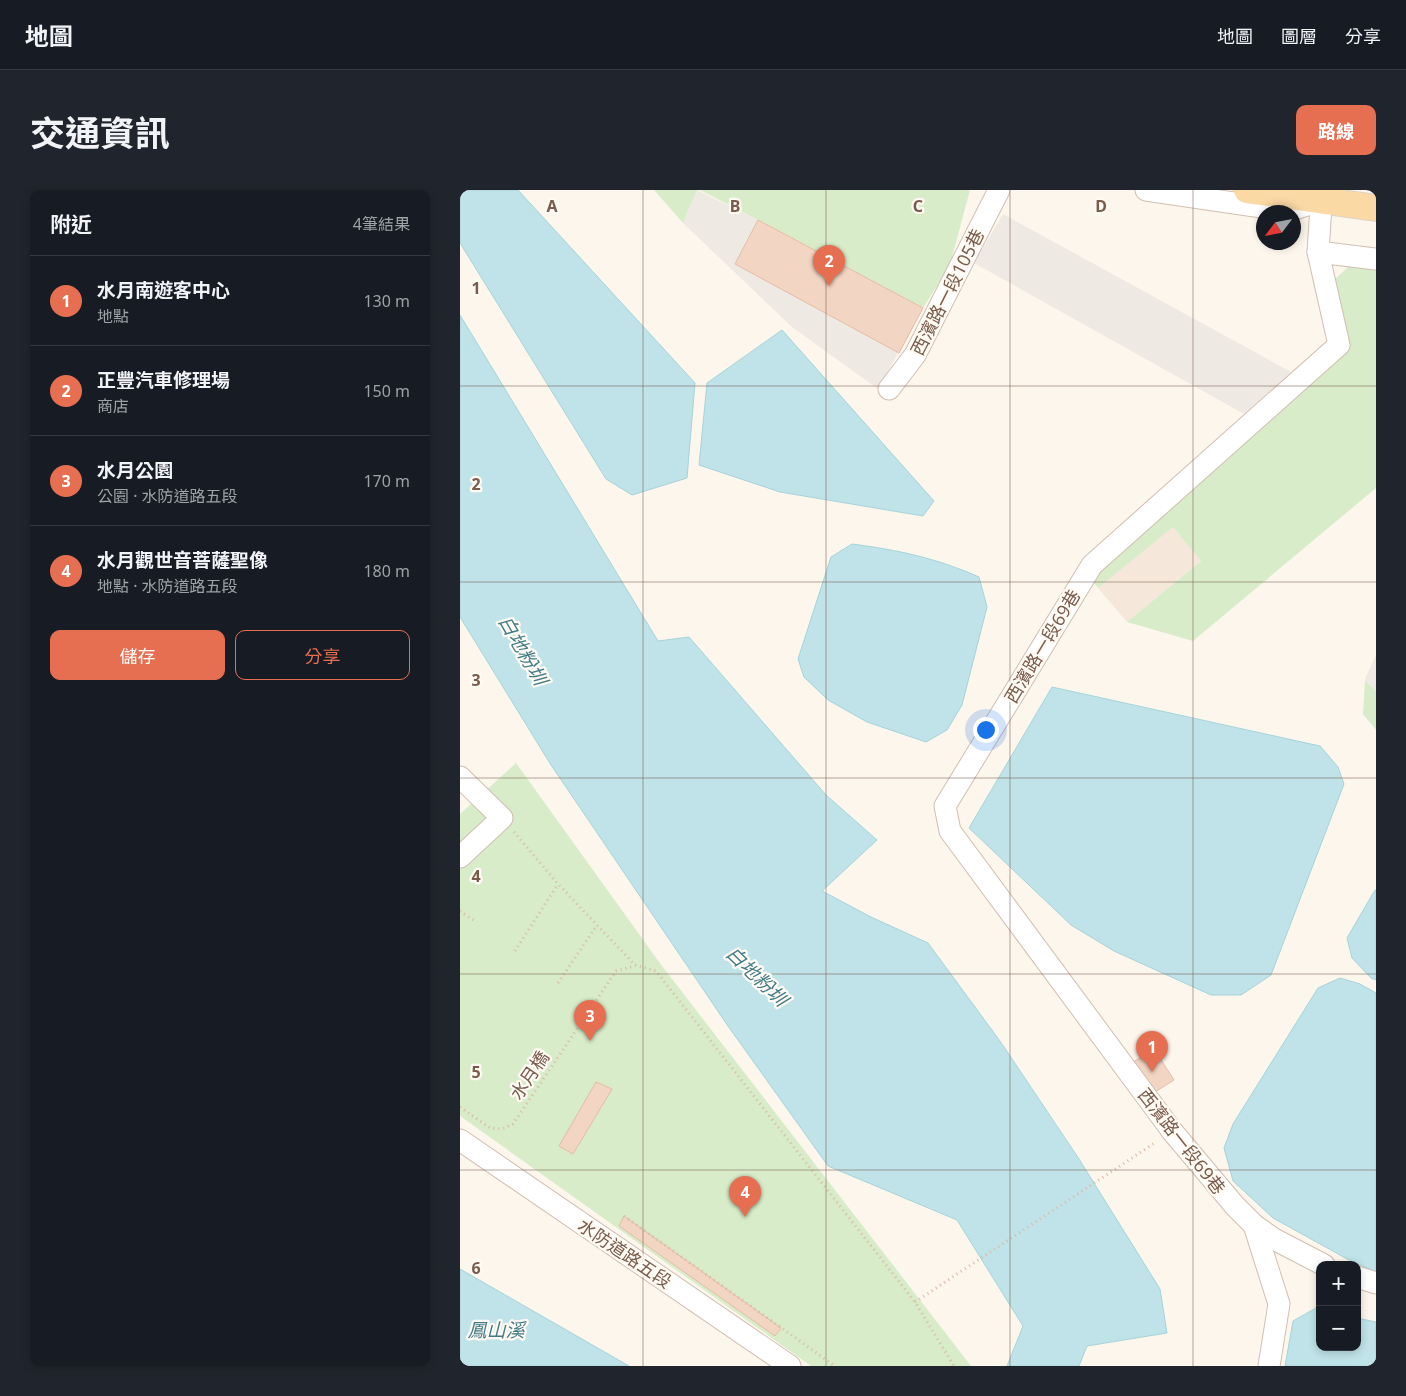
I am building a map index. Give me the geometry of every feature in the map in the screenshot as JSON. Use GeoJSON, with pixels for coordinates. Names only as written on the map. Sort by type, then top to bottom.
{"type":"FeatureCollection","features":[{"type":"Feature","properties":{"kind":"main road"},"geometry":{"type":"LineString","coordinates":[[1247,190],[1322,195],[1376,208]]}},
{"type":"Feature","properties":{"kind":"street","name":"西濱路一段105巷"},"geometry":{"type":"LineString","coordinates":[[889,389],[915,355],[999,190]]}},
{"type":"Feature","properties":{"kind":"street"},"geometry":{"type":"LineString","coordinates":[[1146,190],[1288,211],[1322,195],[1318,252],[1376,259]]}},
{"type":"Feature","properties":{"kind":"street","name":"西濱路一段69巷"},"geometry":{"type":"LineString","coordinates":[[1316,1261],[1274,1239],[1254,1225],[1235,1206],[1172,1132],[950,831],[945,806],[1092,565],[1339,345],[1318,252]]}},
{"type":"Feature","properties":{"kind":"street"},"geometry":{"type":"LineString","coordinates":[[460,777],[502,818],[460,857]]}},
{"type":"Feature","properties":{"kind":"street","name":"水防道路五段"},"geometry":{"type":"LineString","coordinates":[[460,1140],[790,1366]]}},
{"type":"Feature","properties":{"kind":"street"},"geometry":{"type":"LineString","coordinates":[[1254,1225],[1279,1304],[1269,1366]]}},
{"type":"Feature","properties":{"kind":"street"},"geometry":{"type":"LineString","coordinates":[[1361,1277],[1376,1283]]}},
{"type":"Feature","properties":{"kind":"path"},"geometry":{"type":"LineString","coordinates":[[502,818],[558,884],[635,965],[656,972],[915,1302],[954,1366]]}},
{"type":"Feature","properties":{"kind":"path"},"geometry":{"type":"LineString","coordinates":[[515,951],[558,884]]}},
{"type":"Feature","properties":{"kind":"path"},"geometry":{"type":"LineString","coordinates":[[460,911],[476,922]]}},
{"type":"Feature","properties":{"kind":"path"},"geometry":{"type":"LineString","coordinates":[[558,983],[597,925]]}},
{"type":"Feature","properties":{"kind":"path","name":"水月橋"},"geometry":{"type":"LineString","coordinates":[[460,1108],[490,1128],[502,1129],[513,1124],[616,972],[635,965]]}},
{"type":"Feature","properties":{"kind":"path"},"geometry":{"type":"LineString","coordinates":[[915,1302],[1172,1132]]}},
{"type":"Feature","properties":{"kind":"path"},"geometry":{"type":"LineString","coordinates":[[624,1216],[835,1366]]}},
{"type":"Feature","properties":{"kind":"shaded area"},"geometry":{"type":"Polygon","coordinates":[[[697,190],[758,220],[923,308],[878,389],[792,327],[683,223],[697,190]]]}},
{"type":"Feature","properties":{"kind":"shaded area"},"geometry":{"type":"Polygon","coordinates":[[[1003,214],[1291,372],[1244,414],[974,263],[1003,214]]]}},
{"type":"Feature","properties":{"kind":"shaded area"},"geometry":{"type":"Polygon","coordinates":[[[1173,526],[1201,561],[1127,622],[1098,588],[1173,526]]]}},
{"type":"Feature","properties":{"kind":"shaded area"},"geometry":{"type":"Polygon","coordinates":[[[1376,655],[1376,691],[1365,679],[1376,655]]]}},
{"type":"Feature","properties":{"kind":"green space"},"geometry":{"type":"Polygon","coordinates":[[[654,190],[697,190],[683,223],[654,190]]]}},
{"type":"Feature","properties":{"kind":"green space"},"geometry":{"type":"Polygon","coordinates":[[[700,190],[970,190],[950,265],[923,308],[700,190]]]}},
{"type":"Feature","properties":{"kind":"green space"},"geometry":{"type":"Polygon","coordinates":[[[1349,266],[1376,270],[1376,488],[1193,641],[1127,622],[1201,561],[1173,527],[1098,588],[1083,569],[1349,341],[1333,281],[1349,266]]]}},
{"type":"Feature","properties":{"kind":"green space"},"geometry":{"type":"Polygon","coordinates":[[[1365,680],[1376,691],[1376,730],[1363,714],[1365,680]]]}},
{"type":"Feature","properties":{"kind":"green space"},"geometry":{"type":"Polygon","coordinates":[[[516,763],[662,966],[971,1366],[811,1366],[460,1116],[460,814],[516,763]]]}},
{"type":"Feature","properties":{"kind":"water"},"geometry":{"type":"Polygon","coordinates":[[[460,190],[518,190],[695,383],[687,478],[632,495],[606,479],[460,243],[460,190]]]}},
{"type":"Feature","properties":{"kind":"water","name":"白地粉圳"},"geometry":{"type":"Polygon","coordinates":[[[460,315],[658,641],[689,637],[826,795],[877,840],[822,891],[871,917],[928,943],[1000,1041],[1079,1159],[1160,1289],[1167,1333],[1087,1346],[1079,1366],[1007,1366],[1023,1326],[957,1220],[828,1166],[728,1026],[551,765],[460,617],[460,315]]]}},
{"type":"Feature","properties":{"kind":"water"},"geometry":{"type":"Polygon","coordinates":[[[782,330],[934,501],[923,516],[780,492],[699,465],[707,383],[782,330]]]}},
{"type":"Feature","properties":{"kind":"water"},"geometry":{"type":"Polygon","coordinates":[[[852,544],[917,556],[979,577],[987,607],[962,705],[947,730],[926,742],[867,722],[828,700],[804,677],[798,659],[831,557],[852,544]]]}},
{"type":"Feature","properties":{"kind":"water"},"geometry":{"type":"Polygon","coordinates":[[[1052,687],[1320,746],[1338,767],[1344,784],[1271,975],[1241,995],[1211,995],[1114,951],[1071,925],[969,828],[1052,687]]]}},
{"type":"Feature","properties":{"kind":"water"},"geometry":{"type":"Polygon","coordinates":[[[1375,890],[1376,980],[1371,978],[1352,958],[1347,938],[1375,890]]]}},
{"type":"Feature","properties":{"kind":"water"},"geometry":{"type":"Polygon","coordinates":[[[1340,978],[1360,984],[1376,993],[1376,1272],[1361,1265],[1361,1261],[1349,1260],[1273,1218],[1233,1181],[1224,1148],[1233,1124],[1318,988],[1340,978]]]}},
{"type":"Feature","properties":{"kind":"water","name":"鳳山溪"},"geometry":{"type":"Polygon","coordinates":[[[460,1269],[629,1366],[460,1366],[460,1269]]]}},
{"type":"Feature","properties":{"kind":"water"},"geometry":{"type":"Polygon","coordinates":[[[1316,1308],[1316,1351],[1361,1351],[1361,1319],[1376,1322],[1376,1366],[1285,1366],[1293,1321],[1316,1308]]]}},
{"type":"Feature","properties":{"kind":"building"},"geometry":{"type":"Polygon","coordinates":[[[758,220],[923,308],[899,353],[735,264],[758,220]]]}},
{"type":"Feature","properties":{"kind":"building"},"geometry":{"type":"Polygon","coordinates":[[[1154,1049],[1174,1080],[1150,1095],[1130,1064],[1154,1049]]]}},
{"type":"Feature","properties":{"kind":"building"},"geometry":{"type":"Polygon","coordinates":[[[596,1082],[612,1089],[573,1154],[559,1146],[596,1082]]]}},
{"type":"Feature","properties":{"kind":"building"},"geometry":{"type":"Polygon","coordinates":[[[624,1216],[781,1328],[775,1336],[619,1226],[624,1216]]]}},
{"type":"Feature","properties":{"kind":"place","name":"正豐汽車修理場"},"geometry":{"type":"Point","coordinates":[829,286]}},
{"type":"Feature","properties":{"kind":"place","name":"水月公園"},"geometry":{"type":"Point","coordinates":[590,1041]}},
{"type":"Feature","properties":{"kind":"place","name":"水月南遊客中心"},"geometry":{"type":"Point","coordinates":[1152,1072]}},
{"type":"Feature","properties":{"kind":"place","name":"水月觀世音菩薩聖像"},"geometry":{"type":"Point","coordinates":[745,1217]}}]}
